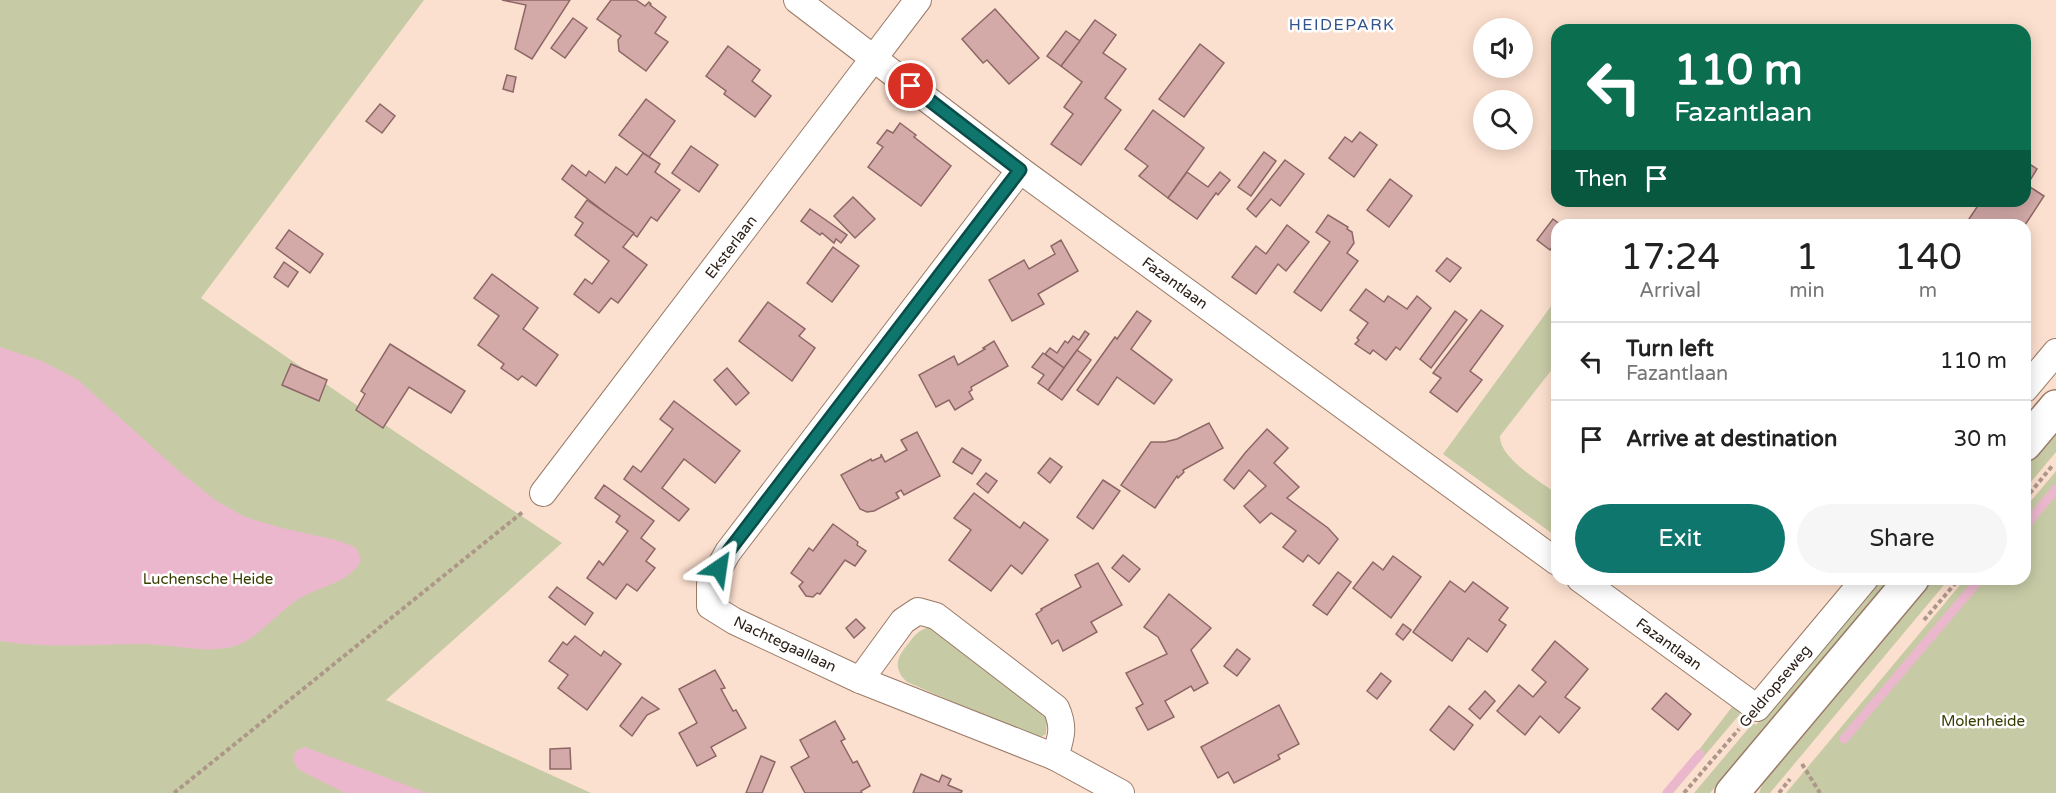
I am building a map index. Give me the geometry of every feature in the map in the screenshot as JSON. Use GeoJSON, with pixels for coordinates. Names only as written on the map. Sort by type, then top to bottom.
{"type":"FeatureCollection","features":[{"type":"Feature","properties":{"kind":"main road"},"geometry":{"type":"LineString","coordinates":[[2031,437],[2056,407]]}},
{"type":"Feature","properties":{"kind":"main road"},"geometry":{"type":"LineString","coordinates":[[1732,793],[1907,585]]}},
{"type":"Feature","properties":{"kind":"street","name":"Fazantlaan"},"geometry":{"type":"LineString","coordinates":[[797,0],[1020,170],[1551,558]]}},
{"type":"Feature","properties":{"kind":"street","name":"Eksterlaan"},"geometry":{"type":"LineString","coordinates":[[543,493],[918,0]]}},
{"type":"Feature","properties":{"kind":"street","name":"Nachtegaallaan"},"geometry":{"type":"LineString","coordinates":[[1020,170],[728,552],[710,584],[710,606],[734,621],[860,680],[1055,757],[1121,793]]}},
{"type":"Feature","properties":{"kind":"street"},"geometry":{"type":"LineString","coordinates":[[2031,382],[2056,352]]}},
{"type":"Feature","properties":{"kind":"street","name":"Fazantlaan"},"geometry":{"type":"LineString","coordinates":[[1588,585],[1757,708]]}},
{"type":"Feature","properties":{"kind":"street","name":"Geldropseweg"},"geometry":{"type":"LineString","coordinates":[[1757,708],[1860,585]]}},
{"type":"Feature","properties":{"kind":"street"},"geometry":{"type":"LineString","coordinates":[[860,680],[903,621],[918,611],[936,616],[1056,708],[1062,721],[1062,733],[1055,757]]}},
{"type":"Feature","properties":{"kind":"path"},"geometry":{"type":"LineString","coordinates":[[2031,492],[2056,462]]}},
{"type":"Feature","properties":{"kind":"path"},"geometry":{"type":"LineString","coordinates":[[174,793],[523,513],[543,493]]}},
{"type":"Feature","properties":{"kind":"path","name":"Geldropseweg"},"geometry":{"type":"LineString","coordinates":[[1684,793],[1757,708]]}},
{"type":"Feature","properties":{"kind":"path"},"geometry":{"type":"LineString","coordinates":[[1802,764],[1820,793]]}},
{"type":"Feature","properties":{"kind":"green space","name":"Luchensche Heide"},"geometry":{"type":"Polygon","coordinates":[[[0,0],[424,0],[201,298],[562,543],[386,700],[591,793],[0,793],[0,0]]]}},
{"type":"Feature","properties":{"kind":"green space"},"geometry":{"type":"Polygon","coordinates":[[[1551,306],[1551,371],[1500,436],[1501,444],[1513,461],[1551,490],[1551,533],[1443,454],[1551,306]]]}},
{"type":"Feature","properties":{"kind":"green space"},"geometry":{"type":"Polygon","coordinates":[[[2056,430],[2056,452],[2031,482],[2031,460],[2056,430]]]}},
{"type":"Feature","properties":{"kind":"green space","name":"Molenheide"},"geometry":{"type":"Polygon","coordinates":[[[2056,471],[2056,793],[1786,793],[1960,585],[2031,585],[2031,501],[2056,471]]]}},
{"type":"Feature","properties":{"kind":"green space"},"geometry":{"type":"Polygon","coordinates":[[[1874,585],[1886,585],[1710,793],[1694,793],[1753,723],[1756,725],[1874,585]]]}},
{"type":"Feature","properties":{"kind":"green space"},"geometry":{"type":"Polygon","coordinates":[[[1925,585],[1944,585],[1770,793],[1759,793],[1767,772],[1925,585]]]}},
{"type":"Feature","properties":{"kind":"green space"},"geometry":{"type":"Polygon","coordinates":[[[931,627],[1042,713],[1047,719],[1046,734],[1039,738],[1034,737],[907,682],[898,668],[899,659],[915,635],[931,627]]]}},
{"type":"Feature","properties":{"kind":"green space"},"geometry":{"type":"Polygon","coordinates":[[[1732,707],[1740,714],[1673,793],[1662,793],[1698,751],[1732,707]]]}},
{"type":"Feature","properties":{"kind":"shaded area"},"geometry":{"type":"Polygon","coordinates":[[[0,347],[44,362],[78,380],[180,472],[215,500],[245,517],[353,546],[358,551],[361,560],[344,578],[296,601],[247,641],[227,648],[203,649],[153,644],[53,645],[0,641],[0,347]]]}},
{"type":"Feature","properties":{"kind":"shaded area"},"geometry":{"type":"Polygon","coordinates":[[[305,747],[427,793],[345,793],[301,771],[295,765],[293,756],[297,750],[305,747]]]}},
{"type":"Feature","properties":{"kind":"building"},"geometry":{"type":"Polygon","coordinates":[[[502,0],[570,0],[532,59],[515,49],[526,5],[502,0]]]}},
{"type":"Feature","properties":{"kind":"building"},"geometry":{"type":"Polygon","coordinates":[[[611,0],[636,0],[645,6],[649,2],[666,17],[655,33],[668,42],[646,71],[619,51],[618,40],[621,36],[597,19],[611,0]]]}},
{"type":"Feature","properties":{"kind":"building"},"geometry":{"type":"Polygon","coordinates":[[[995,9],[1039,58],[1009,84],[987,60],[983,63],[962,39],[995,9]]]}},
{"type":"Feature","properties":{"kind":"building"},"geometry":{"type":"Polygon","coordinates":[[[573,18],[587,28],[565,58],[551,48],[573,18]]]}},
{"type":"Feature","properties":{"kind":"building"},"geometry":{"type":"Polygon","coordinates":[[[1095,20],[1116,35],[1103,53],[1126,69],[1105,98],[1121,110],[1081,165],[1051,144],[1073,114],[1064,107],[1082,82],[1061,66],[1095,20]]]}},
{"type":"Feature","properties":{"kind":"building"},"geometry":{"type":"Polygon","coordinates":[[[1066,31],[1080,41],[1061,66],[1047,56],[1066,31]]]}},
{"type":"Feature","properties":{"kind":"building"},"geometry":{"type":"Polygon","coordinates":[[[1200,44],[1224,63],[1184,117],[1159,99],[1200,44]]]}},
{"type":"Feature","properties":{"kind":"building"},"geometry":{"type":"Polygon","coordinates":[[[728,46],[760,70],[752,81],[771,96],[755,117],[724,94],[726,91],[706,76],[728,46]]]}},
{"type":"Feature","properties":{"kind":"building"},"geometry":{"type":"Polygon","coordinates":[[[507,75],[516,77],[513,92],[503,89],[507,75]]]}},
{"type":"Feature","properties":{"kind":"building"},"geometry":{"type":"Polygon","coordinates":[[[646,99],[675,121],[649,157],[619,135],[646,99]]]}},
{"type":"Feature","properties":{"kind":"building"},"geometry":{"type":"Polygon","coordinates":[[[380,104],[395,116],[382,133],[366,121],[380,104]]]}},
{"type":"Feature","properties":{"kind":"building"},"geometry":{"type":"Polygon","coordinates":[[[1153,110],[1204,148],[1168,198],[1139,176],[1148,166],[1125,149],[1153,110]]]}},
{"type":"Feature","properties":{"kind":"building"},"geometry":{"type":"Polygon","coordinates":[[[900,123],[951,166],[921,206],[868,167],[883,147],[877,143],[887,130],[893,133],[900,123]]]}},
{"type":"Feature","properties":{"kind":"building"},"geometry":{"type":"Polygon","coordinates":[[[1360,132],[1377,145],[1354,177],[1329,158],[1345,137],[1352,142],[1360,132]]]}},
{"type":"Feature","properties":{"kind":"building"},"geometry":{"type":"Polygon","coordinates":[[[691,146],[718,165],[699,192],[672,173],[691,146]]]}},
{"type":"Feature","properties":{"kind":"building"},"geometry":{"type":"Polygon","coordinates":[[[1264,152],[1276,161],[1251,196],[1238,187],[1264,152]]]}},
{"type":"Feature","properties":{"kind":"building"},"geometry":{"type":"Polygon","coordinates":[[[643,153],[660,164],[655,172],[680,190],[657,221],[651,217],[637,237],[562,179],[572,165],[586,176],[589,171],[605,183],[616,167],[627,175],[643,153]]]}},
{"type":"Feature","properties":{"kind":"building"},"geometry":{"type":"Polygon","coordinates":[[[1285,160],[1304,174],[1280,206],[1271,199],[1256,217],[1247,209],[1285,160]]]}},
{"type":"Feature","properties":{"kind":"building"},"geometry":{"type":"Polygon","coordinates":[[[2031,165],[2037,169],[2031,179],[2031,165]]]}},
{"type":"Feature","properties":{"kind":"building"},"geometry":{"type":"Polygon","coordinates":[[[1187,172],[1208,187],[1220,172],[1230,180],[1218,195],[1216,193],[1197,219],[1168,198],[1187,172]]]}},
{"type":"Feature","properties":{"kind":"building"},"geometry":{"type":"Polygon","coordinates":[[[1390,179],[1412,196],[1389,227],[1367,210],[1390,179]]]}},
{"type":"Feature","properties":{"kind":"building"},"geometry":{"type":"Polygon","coordinates":[[[2031,188],[2044,196],[2029,219],[1969,219],[1977,207],[2031,207],[2031,188]]]}},
{"type":"Feature","properties":{"kind":"building"},"geometry":{"type":"Polygon","coordinates":[[[853,197],[875,219],[855,238],[834,216],[853,197]]]}},
{"type":"Feature","properties":{"kind":"building"},"geometry":{"type":"Polygon","coordinates":[[[587,200],[634,233],[623,247],[647,265],[618,303],[611,298],[599,313],[574,294],[585,279],[592,284],[609,261],[575,235],[583,223],[575,217],[587,200]]]}},
{"type":"Feature","properties":{"kind":"building"},"geometry":{"type":"Polygon","coordinates":[[[810,209],[847,235],[841,243],[836,239],[834,243],[801,221],[810,209]]]}},
{"type":"Feature","properties":{"kind":"building"},"geometry":{"type":"Polygon","coordinates":[[[1328,215],[1352,232],[1354,243],[1347,253],[1358,261],[1321,311],[1294,292],[1330,242],[1316,232],[1328,215]]]}},
{"type":"Feature","properties":{"kind":"building"},"geometry":{"type":"Polygon","coordinates":[[[1551,222],[1550,250],[1537,240],[1551,222]]]}},
{"type":"Feature","properties":{"kind":"building"},"geometry":{"type":"Polygon","coordinates":[[[1287,225],[1309,242],[1286,271],[1278,264],[1256,294],[1232,277],[1256,246],[1266,254],[1287,225]]]}},
{"type":"Feature","properties":{"kind":"building"},"geometry":{"type":"Polygon","coordinates":[[[289,230],[323,254],[310,273],[276,248],[289,230]]]}},
{"type":"Feature","properties":{"kind":"building"},"geometry":{"type":"Polygon","coordinates":[[[1061,240],[1078,271],[1038,294],[1044,304],[1012,321],[989,280],[1024,260],[1029,269],[1055,254],[1051,246],[1061,240]]]}},
{"type":"Feature","properties":{"kind":"building"},"geometry":{"type":"Polygon","coordinates":[[[833,247],[859,266],[832,302],[807,283],[833,247]]]}},
{"type":"Feature","properties":{"kind":"building"},"geometry":{"type":"Polygon","coordinates":[[[1447,258],[1461,268],[1450,282],[1436,271],[1447,258]]]}},
{"type":"Feature","properties":{"kind":"building"},"geometry":{"type":"Polygon","coordinates":[[[284,262],[298,272],[288,287],[274,277],[284,262]]]}},
{"type":"Feature","properties":{"kind":"building"},"geometry":{"type":"Polygon","coordinates":[[[492,274],[538,308],[523,329],[558,355],[536,386],[522,376],[518,380],[501,368],[504,364],[478,345],[499,316],[474,298],[492,274]]]}},
{"type":"Feature","properties":{"kind":"building"},"geometry":{"type":"Polygon","coordinates":[[[1366,289],[1384,302],[1388,296],[1407,309],[1417,296],[1431,308],[1400,350],[1396,347],[1386,360],[1373,350],[1370,354],[1355,344],[1368,323],[1350,310],[1366,289]]]}},
{"type":"Feature","properties":{"kind":"building"},"geometry":{"type":"Polygon","coordinates":[[[768,302],[805,329],[799,336],[815,348],[792,381],[739,341],[768,302]]]}},
{"type":"Feature","properties":{"kind":"building"},"geometry":{"type":"Polygon","coordinates":[[[1481,310],[1503,326],[1470,371],[1482,380],[1457,412],[1430,392],[1441,378],[1433,373],[1481,310]]]}},
{"type":"Feature","properties":{"kind":"building"},"geometry":{"type":"Polygon","coordinates":[[[1137,311],[1151,321],[1131,349],[1172,380],[1154,404],[1117,377],[1098,405],[1077,390],[1137,311]]]}},
{"type":"Feature","properties":{"kind":"building"},"geometry":{"type":"Polygon","coordinates":[[[1455,311],[1467,320],[1431,368],[1420,359],[1455,311]]]}},
{"type":"Feature","properties":{"kind":"building"},"geometry":{"type":"Polygon","coordinates":[[[1085,331],[1089,334],[1064,368],[1045,354],[1050,348],[1057,353],[1065,341],[1068,343],[1073,336],[1079,340],[1085,331]]]}},
{"type":"Feature","properties":{"kind":"building"},"geometry":{"type":"Polygon","coordinates":[[[994,341],[1008,366],[971,387],[972,390],[969,392],[973,399],[955,410],[949,400],[936,407],[919,375],[954,356],[958,365],[994,341]]]}},
{"type":"Feature","properties":{"kind":"building"},"geometry":{"type":"Polygon","coordinates":[[[390,344],[465,391],[451,413],[409,387],[383,428],[356,410],[365,394],[361,391],[390,344]]]}},
{"type":"Feature","properties":{"kind":"building"},"geometry":{"type":"Polygon","coordinates":[[[1077,350],[1091,360],[1062,400],[1048,390],[1077,350]]]}},
{"type":"Feature","properties":{"kind":"building"},"geometry":{"type":"Polygon","coordinates":[[[1043,353],[1064,368],[1048,390],[1038,383],[1044,375],[1032,367],[1043,353]]]}},
{"type":"Feature","properties":{"kind":"building"},"geometry":{"type":"Polygon","coordinates":[[[291,364],[327,380],[319,401],[282,385],[291,364]]]}},
{"type":"Feature","properties":{"kind":"building"},"geometry":{"type":"Polygon","coordinates":[[[727,368],[749,393],[736,405],[714,380],[727,368]]]}},
{"type":"Feature","properties":{"kind":"building"},"geometry":{"type":"Polygon","coordinates":[[[674,401],[740,451],[715,483],[684,459],[662,488],[689,509],[679,521],[624,479],[633,466],[641,472],[673,429],[660,419],[674,401]]]}},
{"type":"Feature","properties":{"kind":"building"},"geometry":{"type":"Polygon","coordinates":[[[1209,423],[1223,448],[1183,470],[1184,472],[1178,478],[1177,476],[1155,508],[1121,485],[1151,442],[1177,439],[1209,423]]]}},
{"type":"Feature","properties":{"kind":"building"},"geometry":{"type":"Polygon","coordinates":[[[1267,429],[1288,448],[1274,463],[1299,487],[1287,498],[1328,528],[1338,539],[1319,564],[1308,555],[1303,562],[1283,547],[1296,531],[1271,513],[1260,523],[1244,506],[1266,486],[1249,470],[1234,489],[1224,480],[1267,429]]]}},
{"type":"Feature","properties":{"kind":"building"},"geometry":{"type":"Polygon","coordinates":[[[917,432],[940,476],[904,495],[901,490],[896,493],[899,498],[874,511],[867,512],[860,509],[841,475],[871,459],[872,461],[881,457],[881,454],[885,462],[907,450],[901,440],[917,432]]]}},
{"type":"Feature","properties":{"kind":"building"},"geometry":{"type":"Polygon","coordinates":[[[962,448],[981,460],[972,474],[953,462],[962,448]]]}},
{"type":"Feature","properties":{"kind":"building"},"geometry":{"type":"Polygon","coordinates":[[[1050,458],[1062,467],[1050,483],[1038,473],[1050,458]]]}},
{"type":"Feature","properties":{"kind":"building"},"geometry":{"type":"Polygon","coordinates":[[[986,473],[997,481],[988,493],[977,484],[986,473]]]}},
{"type":"Feature","properties":{"kind":"building"},"geometry":{"type":"Polygon","coordinates":[[[1103,480],[1120,491],[1093,529],[1077,517],[1103,480]]]}},
{"type":"Feature","properties":{"kind":"building"},"geometry":{"type":"Polygon","coordinates":[[[604,485],[654,521],[641,538],[655,549],[646,561],[655,568],[637,591],[627,584],[616,599],[587,578],[599,561],[603,565],[628,531],[616,522],[620,516],[595,498],[604,485]]]}},
{"type":"Feature","properties":{"kind":"building"},"geometry":{"type":"Polygon","coordinates":[[[974,493],[1020,528],[1024,522],[1048,540],[1022,574],[1011,565],[991,591],[949,560],[971,530],[954,518],[974,493]]]}},
{"type":"Feature","properties":{"kind":"building"},"geometry":{"type":"Polygon","coordinates":[[[833,524],[858,542],[857,545],[866,551],[855,566],[845,560],[820,594],[817,593],[813,597],[806,596],[799,586],[803,582],[791,573],[809,548],[813,551],[833,524]]]}},
{"type":"Feature","properties":{"kind":"building"},"geometry":{"type":"Polygon","coordinates":[[[1123,555],[1140,569],[1129,582],[1112,568],[1123,555]]]}},
{"type":"Feature","properties":{"kind":"building"},"geometry":{"type":"Polygon","coordinates":[[[1393,556],[1421,577],[1391,618],[1353,588],[1373,562],[1383,570],[1393,556]]]}},
{"type":"Feature","properties":{"kind":"building"},"geometry":{"type":"Polygon","coordinates":[[[1098,563],[1122,605],[1091,622],[1097,632],[1063,651],[1058,640],[1052,644],[1036,614],[1081,587],[1075,575],[1098,563]]]}},
{"type":"Feature","properties":{"kind":"building"},"geometry":{"type":"Polygon","coordinates":[[[1338,572],[1351,582],[1327,615],[1313,605],[1338,572]]]}},
{"type":"Feature","properties":{"kind":"building"},"geometry":{"type":"Polygon","coordinates":[[[1450,581],[1465,592],[1473,582],[1508,608],[1499,620],[1506,625],[1487,652],[1468,638],[1452,661],[1413,632],[1450,581]]]}},
{"type":"Feature","properties":{"kind":"building"},"geometry":{"type":"Polygon","coordinates":[[[557,587],[593,613],[585,625],[549,597],[557,587]]]}},
{"type":"Feature","properties":{"kind":"building"},"geometry":{"type":"Polygon","coordinates":[[[1169,594],[1211,628],[1191,650],[1208,683],[1194,691],[1191,686],[1165,701],[1174,717],[1148,730],[1136,708],[1143,704],[1126,673],[1167,654],[1158,637],[1144,627],[1169,594]]]}},
{"type":"Feature","properties":{"kind":"building"},"geometry":{"type":"Polygon","coordinates":[[[856,619],[865,628],[854,638],[846,628],[856,619]]]}},
{"type":"Feature","properties":{"kind":"building"},"geometry":{"type":"Polygon","coordinates":[[[1403,624],[1411,630],[1403,640],[1396,634],[1403,624]]]}},
{"type":"Feature","properties":{"kind":"building"},"geometry":{"type":"Polygon","coordinates":[[[575,636],[601,656],[604,651],[621,664],[587,710],[558,688],[568,675],[549,661],[563,642],[567,645],[575,636]]]}},
{"type":"Feature","properties":{"kind":"building"},"geometry":{"type":"Polygon","coordinates":[[[1555,641],[1588,669],[1565,697],[1580,708],[1559,733],[1540,716],[1525,735],[1497,711],[1519,685],[1533,697],[1546,682],[1532,670],[1555,641]]]}},
{"type":"Feature","properties":{"kind":"building"},"geometry":{"type":"Polygon","coordinates":[[[1237,649],[1250,659],[1237,676],[1224,666],[1237,649]]]}},
{"type":"Feature","properties":{"kind":"building"},"geometry":{"type":"Polygon","coordinates":[[[715,670],[725,688],[721,689],[746,728],[711,747],[716,756],[697,766],[679,733],[697,723],[679,689],[715,670]]]}},
{"type":"Feature","properties":{"kind":"building"},"geometry":{"type":"Polygon","coordinates":[[[1381,673],[1391,681],[1377,699],[1367,691],[1381,673]]]}},
{"type":"Feature","properties":{"kind":"building"},"geometry":{"type":"Polygon","coordinates":[[[1485,691],[1495,701],[1480,719],[1469,709],[1485,691]]]}},
{"type":"Feature","properties":{"kind":"building"},"geometry":{"type":"Polygon","coordinates":[[[1666,693],[1691,714],[1678,730],[1652,709],[1666,693]]]}},
{"type":"Feature","properties":{"kind":"building"},"geometry":{"type":"Polygon","coordinates":[[[642,697],[659,709],[647,715],[632,736],[620,726],[642,697]]]}},
{"type":"Feature","properties":{"kind":"building"},"geometry":{"type":"Polygon","coordinates":[[[1279,705],[1299,744],[1278,755],[1280,759],[1234,783],[1228,772],[1218,778],[1201,747],[1279,705]]]}},
{"type":"Feature","properties":{"kind":"building"},"geometry":{"type":"Polygon","coordinates":[[[1449,706],[1473,725],[1454,750],[1430,730],[1449,706]]]}},
{"type":"Feature","properties":{"kind":"building"},"geometry":{"type":"Polygon","coordinates":[[[835,721],[845,739],[841,741],[853,763],[857,761],[870,786],[861,791],[862,793],[805,793],[791,767],[809,757],[800,740],[835,721]]]}},
{"type":"Feature","properties":{"kind":"building"},"geometry":{"type":"Polygon","coordinates":[[[570,748],[571,769],[550,769],[550,749],[570,748]]]}},
{"type":"Feature","properties":{"kind":"building"},"geometry":{"type":"Polygon","coordinates":[[[761,756],[775,762],[762,793],[746,793],[761,756]]]}},
{"type":"Feature","properties":{"kind":"building"},"geometry":{"type":"Polygon","coordinates":[[[921,774],[939,782],[942,775],[951,779],[948,785],[962,791],[961,793],[913,793],[921,774]]]}},
{"type":"Feature","properties":{"kind":"waterway"},"geometry":{"type":"LineString","coordinates":[[2031,519],[2056,489]]}},
{"type":"Feature","properties":{"kind":"waterway"},"geometry":{"type":"LineString","coordinates":[[1844,739],[1975,585]]}},
{"type":"Feature","properties":{"kind":"waterway"},"geometry":{"type":"LineString","coordinates":[[1667,793],[1700,754]]}},
{"type":"Feature","properties":{"kind":"district","name":"HEIDEPARK"},"geometry":{"type":"Point","coordinates":[1342,25]}},
{"type":"Feature","properties":{"kind":"route"},"geometry":{"type":"LineString","coordinates":[[719,568],[728,552],[1020,170],[911,86]]}}]}
